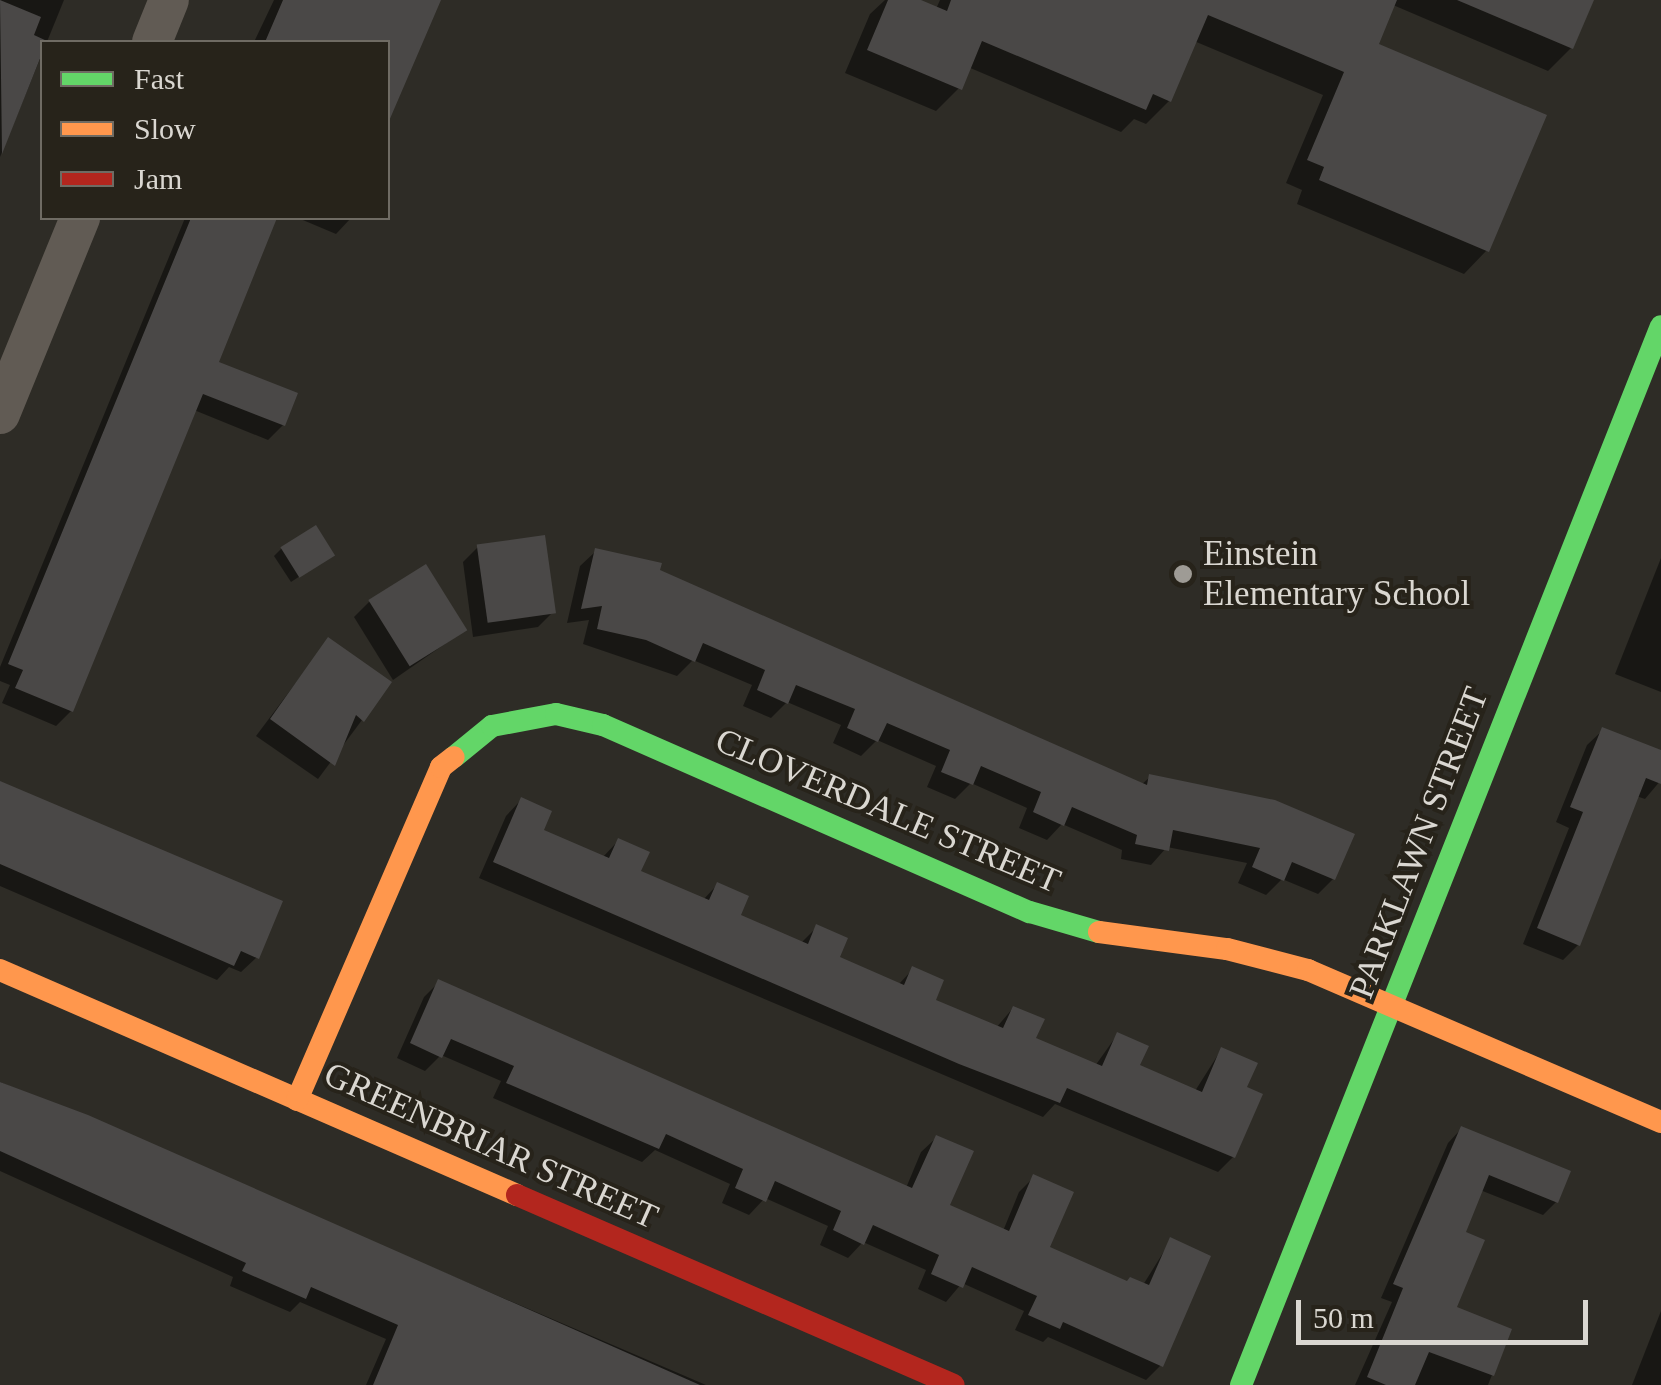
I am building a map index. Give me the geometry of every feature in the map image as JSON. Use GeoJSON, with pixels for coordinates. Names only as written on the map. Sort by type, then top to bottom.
{"type":"FeatureCollection","features":[{"type":"Feature","properties":{"kind":"street"},"geometry":{"type":"LineString","coordinates":[[153,40],[169,0]]}},
{"type":"Feature","properties":{"kind":"street"},"geometry":{"type":"LineString","coordinates":[[0,414],[79,220]]}},
{"type":"Feature","properties":{"kind":"street","name":"PARKLAWN STREET"},"geometry":{"type":"LineString","coordinates":[[1241,1385],[1661,326]]}},
{"type":"Feature","properties":{"kind":"street","name":"CLOVERDALE STREET"},"geometry":{"type":"LineString","coordinates":[[297,1100],[441,768],[492,726],[528,715],[556,714],[602,726],[1030,912],[1094,931],[1268,958],[1394,1005],[1661,1122]]}},
{"type":"Feature","properties":{"kind":"street","name":"GREENBRIAR STREET"},"geometry":{"type":"LineString","coordinates":[[0,970],[953,1385]]}},
{"type":"Feature","properties":{"kind":"building"},"geometry":{"type":"Polygon","coordinates":[[[0,0],[41,17],[34,35],[45,40],[40,40],[40,59],[2,154],[0,0]]]}},
{"type":"Feature","properties":{"kind":"building"},"geometry":{"type":"Polygon","coordinates":[[[283,0],[441,0],[390,119],[390,40],[266,40],[283,0]]]}},
{"type":"Feature","properties":{"kind":"building"},"geometry":{"type":"Polygon","coordinates":[[[888,0],[921,0],[947,11],[951,0],[1397,0],[1379,44],[1547,115],[1489,252],[1319,180],[1324,167],[1307,160],[1344,72],[1208,15],[1171,102],[1153,94],[1146,110],[982,41],[962,90],[867,50],[888,0]]]}},
{"type":"Feature","properties":{"kind":"building"},"geometry":{"type":"Polygon","coordinates":[[[1457,0],[1594,0],[1573,49],[1457,0]]]}},
{"type":"Feature","properties":{"kind":"building"},"geometry":{"type":"Polygon","coordinates":[[[190,220],[276,220],[219,362],[298,393],[285,426],[203,394],[73,712],[15,688],[23,670],[8,664],[190,220]]]}},
{"type":"Feature","properties":{"kind":"building"},"geometry":{"type":"Polygon","coordinates":[[[316,525],[335,556],[299,578],[280,547],[316,525]]]}},
{"type":"Feature","properties":{"kind":"building"},"geometry":{"type":"Polygon","coordinates":[[[545,535],[556,613],[488,623],[477,545],[545,535]]]}},
{"type":"Feature","properties":{"kind":"building"},"geometry":{"type":"Polygon","coordinates":[[[595,548],[662,563],[660,570],[1147,785],[1149,774],[1275,800],[1355,834],[1335,880],[1292,862],[1284,881],[1252,867],[1260,848],[1173,830],[1169,851],[1135,844],[1137,835],[1072,807],[1064,826],[1033,812],[1041,792],[981,766],[973,785],[941,772],[950,750],[887,723],[878,742],[847,728],[855,709],[796,685],[788,704],[757,690],[765,670],[703,643],[695,662],[646,640],[597,629],[602,606],[581,609],[595,548]]]}},
{"type":"Feature","properties":{"kind":"building"},"geometry":{"type":"Polygon","coordinates":[[[426,564],[467,630],[410,666],[368,600],[426,564]]]}},
{"type":"Feature","properties":{"kind":"building"},"geometry":{"type":"Polygon","coordinates":[[[328,637],[392,682],[364,722],[356,715],[335,766],[270,719],[328,637]]]}},
{"type":"Feature","properties":{"kind":"building"},"geometry":{"type":"Polygon","coordinates":[[[1602,727],[1661,750],[1661,784],[1646,778],[1580,946],[1537,928],[1583,812],[1570,807],[1602,727]]]}},
{"type":"Feature","properties":{"kind":"building"},"geometry":{"type":"Polygon","coordinates":[[[0,781],[283,901],[259,959],[241,951],[234,966],[0,864],[0,781]]]}},
{"type":"Feature","properties":{"kind":"building"},"geometry":{"type":"Polygon","coordinates":[[[521,797],[552,811],[544,830],[609,858],[618,838],[650,852],[641,871],[709,900],[717,882],[749,896],[741,915],[808,944],[816,924],[848,938],[840,957],[904,985],[912,966],[944,980],[936,1000],[1003,1028],[1013,1006],[1045,1019],[1036,1038],[1102,1066],[1117,1032],[1149,1046],[1140,1065],[1202,1092],[1221,1047],[1258,1063],[1247,1087],[1263,1094],[1235,1158],[1067,1088],[1060,1103],[959,1064],[493,862],[521,797]]]}},
{"type":"Feature","properties":{"kind":"building"},"geometry":{"type":"Polygon","coordinates":[[[438,979],[912,1188],[936,1135],[974,1151],[950,1205],[1009,1231],[1033,1174],[1074,1192],[1050,1247],[1127,1281],[1130,1277],[1149,1285],[1170,1237],[1211,1256],[1163,1367],[1063,1322],[1060,1329],[1028,1315],[1037,1296],[972,1267],[963,1288],[931,1274],[939,1255],[873,1225],[864,1245],[833,1230],[841,1211],[775,1181],[766,1202],[735,1188],[743,1169],[666,1134],[659,1149],[506,1083],[514,1066],[451,1039],[442,1058],[410,1043],[438,979]]]}},
{"type":"Feature","properties":{"kind":"building"},"geometry":{"type":"Polygon","coordinates":[[[0,1082],[88,1115],[700,1385],[373,1385],[398,1325],[311,1287],[306,1299],[242,1271],[246,1263],[0,1151],[0,1082]]]}},
{"type":"Feature","properties":{"kind":"building"},"geometry":{"type":"Polygon","coordinates":[[[1461,1126],[1571,1171],[1558,1203],[1489,1175],[1466,1232],[1485,1240],[1457,1307],[1512,1329],[1494,1376],[1429,1352],[1415,1385],[1386,1385],[1367,1377],[1403,1288],[1393,1284],[1461,1126]]]}},
{"type":"Feature","properties":{"kind":"traffic: fast"},"geometry":{"type":"LineString","coordinates":[[1241,1385],[1661,326]]}},
{"type":"Feature","properties":{"kind":"traffic: fast"},"geometry":{"type":"LineString","coordinates":[[454,757],[492,726],[556,714],[603,725],[1030,912],[1099,932]]}},
{"type":"Feature","properties":{"kind":"traffic: slow"},"geometry":{"type":"LineString","coordinates":[[297,1100],[441,767],[454,757]]}},
{"type":"Feature","properties":{"kind":"traffic: slow"},"geometry":{"type":"LineString","coordinates":[[1099,932],[1227,949],[1308,970],[1661,1122]]}},
{"type":"Feature","properties":{"kind":"traffic: slow"},"geometry":{"type":"LineString","coordinates":[[0,970],[517,1195]]}},
{"type":"Feature","properties":{"kind":"traffic: jam"},"geometry":{"type":"LineString","coordinates":[[517,1195],[953,1385]]}},
{"type":"Feature","properties":{"kind":"place","name":"Einstein Elementary School"},"geometry":{"type":"Point","coordinates":[1183,574]}}]}
